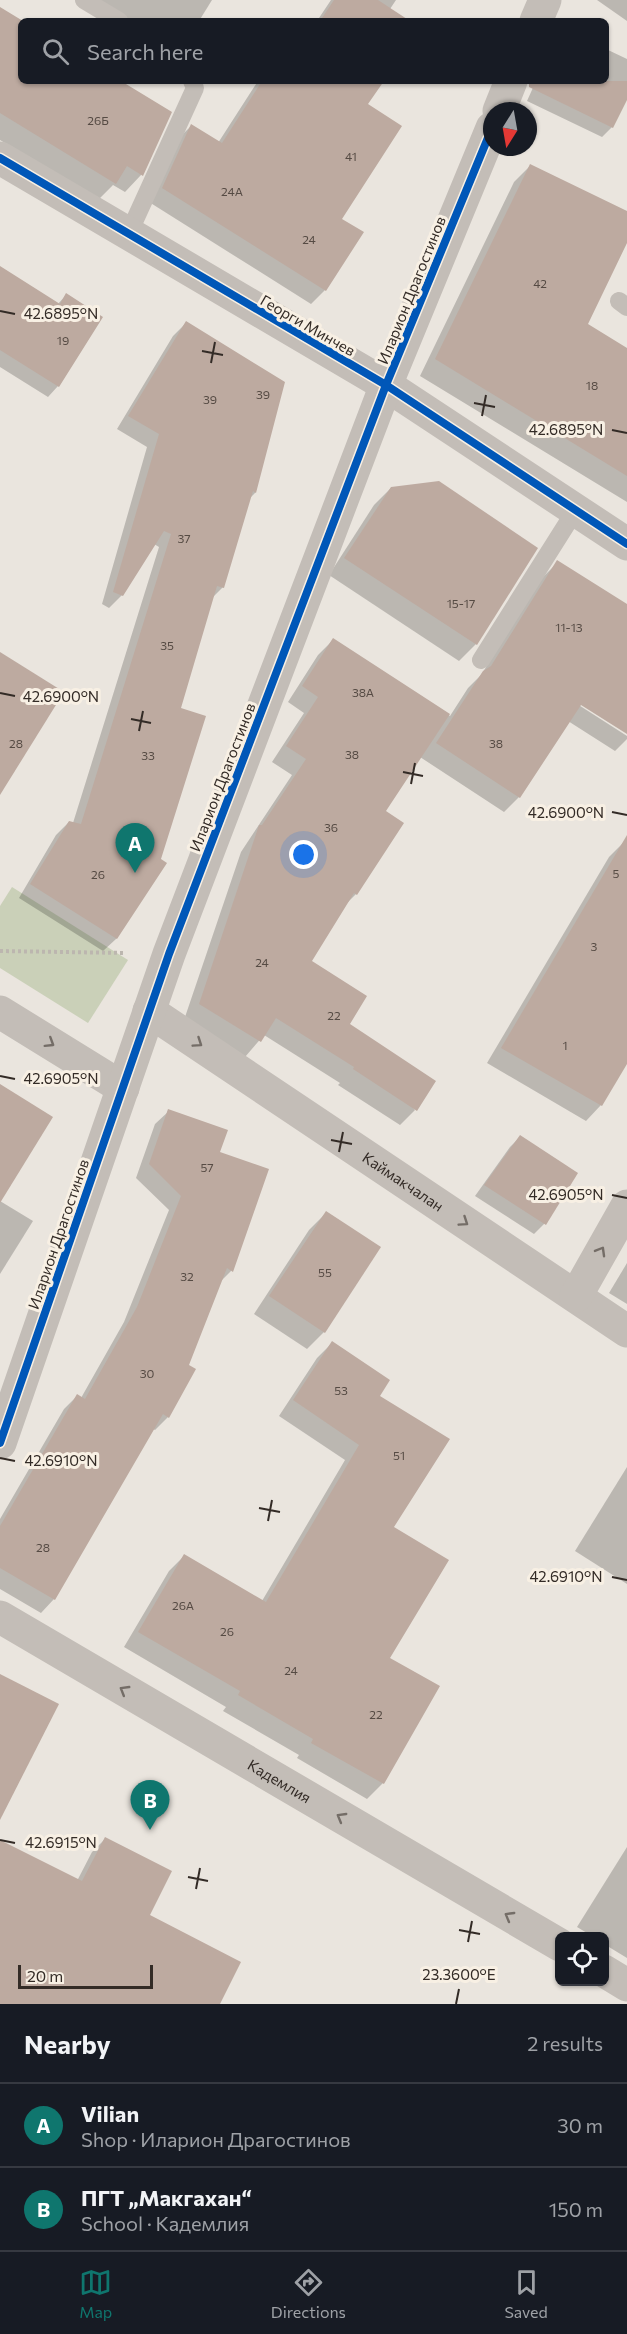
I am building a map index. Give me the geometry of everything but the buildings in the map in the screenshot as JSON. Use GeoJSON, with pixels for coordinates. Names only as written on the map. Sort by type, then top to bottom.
{"type":"FeatureCollection","features":[{"type":"Feature","properties":{"kind":"street"},"geometry":{"type":"LineString","coordinates":[[537,18],[545,0]]}},
{"type":"Feature","properties":{"kind":"street"},"geometry":{"type":"LineString","coordinates":[[503,102],[511,84]]}},
{"type":"Feature","properties":{"kind":"street","name":"Иларион Драгостинов"},"geometry":{"type":"LineString","coordinates":[[0,1443],[169,954],[386,386],[483,150]]}},
{"type":"Feature","properties":{"kind":"street","name":"Георги Минчев"},"geometry":{"type":"LineString","coordinates":[[0,158],[386,386],[627,544]]}},
{"type":"Feature","properties":{"kind":"street","name":"Каймакчалан"},"geometry":{"type":"LineString","coordinates":[[149,1011],[627,1331]]}},
{"type":"Feature","properties":{"kind":"street"},"geometry":{"type":"LineString","coordinates":[[0,1012],[123,1088]]}},
{"type":"Feature","properties":{"kind":"street"},"geometry":{"type":"LineString","coordinates":[[576,1296],[627,1206]]}},
{"type":"Feature","properties":{"kind":"street","name":"Кадемлия"},"geometry":{"type":"LineString","coordinates":[[0,1617],[555,1942]]}},
{"type":"Feature","properties":{"kind":"street"},"geometry":{"type":"LineString","coordinates":[[609,1974],[627,1985]]}},
{"type":"Feature","properties":{"kind":"lane"},"geometry":{"type":"LineString","coordinates":[[84,0],[114,18]]}},
{"type":"Feature","properties":{"kind":"lane"},"geometry":{"type":"LineString","coordinates":[[128,235],[195,88],[193,84]]}},
{"type":"Feature","properties":{"kind":"lane"},"geometry":{"type":"LineString","coordinates":[[481,660],[575,511]]}},
{"type":"Feature","properties":{"kind":"path"},"geometry":{"type":"LineString","coordinates":[[0,951],[169,954]]}},
{"type":"Feature","properties":{"kind":"green space"},"geometry":{"type":"Polygon","coordinates":[[[12,887],[128,960],[88,1023],[0,968],[0,906],[12,887]]]}},
{"type":"Feature","properties":{"kind":"cycle path"},"geometry":{"type":"LineString","coordinates":[[0,1443],[169,954],[386,385],[483,150]]}},
{"type":"Feature","properties":{"kind":"cycle path"},"geometry":{"type":"LineString","coordinates":[[0,158],[386,385],[627,544]]}},
{"type":"Feature","properties":{"kind":"place","name":"Vilian"},"geometry":{"type":"Point","coordinates":[135,873]}},
{"type":"Feature","properties":{"kind":"place","name":"ПГТ „Макгахан“"},"geometry":{"type":"Point","coordinates":[150,1830]}}]}
